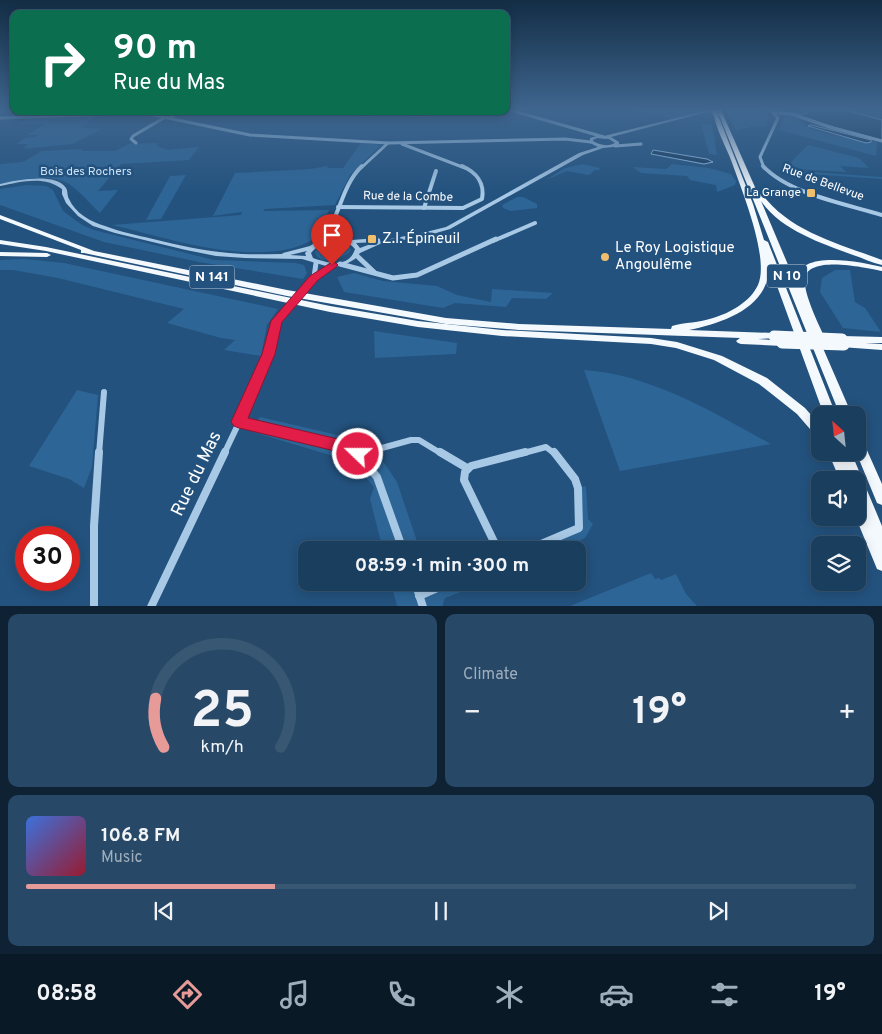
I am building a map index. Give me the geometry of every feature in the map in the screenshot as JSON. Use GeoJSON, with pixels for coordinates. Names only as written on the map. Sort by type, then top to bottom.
{"type":"FeatureCollection","features":[{"type":"Feature","properties":{"kind":"highway","name":"N 10"},"geometry":{"type":"LineString","coordinates":[[726,138],[827,406]]}},
{"type":"Feature","properties":{"kind":"highway","name":"N 10"},"geometry":{"type":"LineString","coordinates":[[732,138],[842,406]]}},
{"type":"Feature","properties":{"kind":"highway"},"geometry":{"type":"LineString","coordinates":[[732,138],[763,201],[774,214],[804,231],[882,263]]}},
{"type":"Feature","properties":{"kind":"highway"},"geometry":{"type":"LineString","coordinates":[[519,327],[682,328],[706,323],[746,306],[758,294],[765,273],[748,200]]}},
{"type":"Feature","properties":{"kind":"highway"},"geometry":{"type":"LineString","coordinates":[[0,218],[95,253]]}},
{"type":"Feature","properties":{"kind":"highway","name":"N 141"},"geometry":{"type":"LineString","coordinates":[[0,237],[95,253],[396,313],[446,321],[519,327]]}},
{"type":"Feature","properties":{"kind":"highway","name":"N 141"},"geometry":{"type":"LineString","coordinates":[[0,242],[46,249],[394,321],[473,331],[561,336]]}},
{"type":"Feature","properties":{"kind":"highway"},"geometry":{"type":"LineString","coordinates":[[0,254],[56,255],[105,262]]}},
{"type":"Feature","properties":{"kind":"highway"},"geometry":{"type":"LineString","coordinates":[[843,406],[802,288],[801,276],[809,268],[825,262],[857,263],[882,269]]}},
{"type":"Feature","properties":{"kind":"highway"},"geometry":{"type":"LineString","coordinates":[[519,327],[778,340]]}},
{"type":"Feature","properties":{"kind":"highway"},"geometry":{"type":"LineString","coordinates":[[561,336],[843,342],[882,340]]}},
{"type":"Feature","properties":{"kind":"highway"},"geometry":{"type":"LineString","coordinates":[[561,336],[665,343],[690,348],[747,371],[776,390],[801,411],[811,423]]}},
{"type":"Feature","properties":{"kind":"highway"},"geometry":{"type":"LineString","coordinates":[[843,342],[882,347]]}},
{"type":"Feature","properties":{"kind":"highway"},"geometry":{"type":"LineString","coordinates":[[866,461],[882,499]]}},
{"type":"Feature","properties":{"kind":"highway"},"geometry":{"type":"LineString","coordinates":[[866,504],[882,543]]}},
{"type":"Feature","properties":{"kind":"highway"},"geometry":{"type":"LineString","coordinates":[[866,525],[882,564]]}},
{"type":"Feature","properties":{"kind":"street"},"geometry":{"type":"LineString","coordinates":[[132,138],[136,143]]}},
{"type":"Feature","properties":{"kind":"street"},"geometry":{"type":"LineString","coordinates":[[307,138],[388,143],[582,140],[592,141],[604,146]]}},
{"type":"Feature","properties":{"kind":"street"},"geometry":{"type":"LineString","coordinates":[[581,154],[592,141],[601,138]]}},
{"type":"Feature","properties":{"kind":"street"},"geometry":{"type":"LineString","coordinates":[[607,138],[616,143],[641,144]]}},
{"type":"Feature","properties":{"kind":"street"},"geometry":{"type":"LineString","coordinates":[[312,247],[308,253],[310,258],[316,263],[332,265],[350,260],[357,253],[373,245],[426,235],[456,224],[581,154],[616,143],[619,138]]}},
{"type":"Feature","properties":{"kind":"street","name":"Rue de Bellevue"},"geometry":{"type":"LineString","coordinates":[[769,138],[760,157],[764,168],[778,178],[796,186],[882,215]]}},
{"type":"Feature","properties":{"kind":"street"},"geometry":{"type":"LineString","coordinates":[[322,241],[353,175],[388,143]]}},
{"type":"Feature","properties":{"kind":"street","name":"Rue de la Combe"},"geometry":{"type":"LineString","coordinates":[[338,207],[463,208],[478,202],[484,197],[480,179],[471,170],[396,143]]}},
{"type":"Feature","properties":{"kind":"street"},"geometry":{"type":"LineString","coordinates":[[424,208],[436,171]]}},
{"type":"Feature","properties":{"kind":"street"},"geometry":{"type":"LineString","coordinates":[[0,186],[42,182],[56,186],[64,192],[69,204],[77,214],[102,227],[214,253],[310,258]]}},
{"type":"Feature","properties":{"kind":"street"},"geometry":{"type":"LineString","coordinates":[[332,222],[337,234],[357,246],[357,253],[368,268],[378,275]]}},
{"type":"Feature","properties":{"kind":"street"},"geometry":{"type":"LineString","coordinates":[[340,264],[378,275],[404,278],[433,270],[535,223]]}},
{"type":"Feature","properties":{"kind":"street"},"geometry":{"type":"LineString","coordinates":[[272,256],[312,247],[322,241],[344,239]]}},
{"type":"Feature","properties":{"kind":"street"},"geometry":{"type":"LineString","coordinates":[[352,242],[404,239]]}},
{"type":"Feature","properties":{"kind":"street"},"geometry":{"type":"LineString","coordinates":[[314,278],[316,263]]}},
{"type":"Feature","properties":{"kind":"street","name":"Rue du Mas"},"geometry":{"type":"LineString","coordinates":[[151,606],[239,422],[269,354],[277,321],[314,278],[332,265]]}},
{"type":"Feature","properties":{"kind":"street"},"geometry":{"type":"LineString","coordinates":[[94,606],[92,582],[95,498],[104,392]]}},
{"type":"Feature","properties":{"kind":"street"},"geometry":{"type":"LineString","coordinates":[[239,422],[338,445],[358,454],[377,477],[400,541]]}},
{"type":"Feature","properties":{"kind":"street"},"geometry":{"type":"LineString","coordinates":[[358,454],[412,440],[419,440],[467,468]]}},
{"type":"Feature","properties":{"kind":"street"},"geometry":{"type":"LineString","coordinates":[[467,468],[546,447],[553,451],[575,479],[578,488],[580,528],[549,541]]}},
{"type":"Feature","properties":{"kind":"street"},"geometry":{"type":"LineString","coordinates":[[467,468],[464,480],[494,541]]}},
{"type":"Feature","properties":{"kind":"street"},"geometry":{"type":"LineString","coordinates":[[418,591],[423,606]]}},
{"type":"Feature","properties":{"kind":"street"},"geometry":{"type":"LineString","coordinates":[[420,596],[431,591]]}},
{"type":"Feature","properties":{"kind":"green space"},"geometry":{"type":"Polygon","coordinates":[[[25,138],[83,138],[72,144],[23,149],[28,144],[16,144],[25,138]]]}},
{"type":"Feature","properties":{"kind":"green space"},"geometry":{"type":"Polygon","coordinates":[[[705,138],[714,138],[717,155],[709,154],[705,138]]]}},
{"type":"Feature","properties":{"kind":"green space"},"geometry":{"type":"Polygon","coordinates":[[[810,138],[853,138],[877,142],[876,156],[810,138]]]}},
{"type":"Feature","properties":{"kind":"green space","name":"Bois des Rochers"},"geometry":{"type":"Polygon","coordinates":[[[133,142],[133,144],[158,143],[156,146],[168,150],[199,147],[189,160],[121,164],[98,191],[118,190],[100,213],[77,190],[61,181],[35,178],[0,184],[0,164],[23,162],[42,151],[83,149],[81,151],[115,151],[133,142]]]}},
{"type":"Feature","properties":{"kind":"green space"},"geometry":{"type":"Polygon","coordinates":[[[361,143],[381,145],[350,175],[335,205],[265,209],[263,211],[329,210],[318,237],[296,247],[271,252],[225,250],[178,242],[112,225],[241,215],[242,212],[213,216],[235,173],[310,169],[328,166],[327,168],[343,168],[361,143]]]}},
{"type":"Feature","properties":{"kind":"green space"},"geometry":{"type":"Polygon","coordinates":[[[808,145],[859,158],[869,168],[840,166],[846,172],[795,169],[797,171],[882,177],[882,179],[788,171],[786,167],[808,145]]]}},
{"type":"Feature","properties":{"kind":"green space"},"geometry":{"type":"Polygon","coordinates":[[[583,164],[600,168],[589,175],[567,171],[546,180],[565,168],[583,164]]]}},
{"type":"Feature","properties":{"kind":"green space"},"geometry":{"type":"Polygon","coordinates":[[[672,164],[709,168],[731,174],[736,181],[735,185],[717,192],[716,185],[690,180],[687,176],[641,173],[633,167],[666,169],[672,164]]]}},
{"type":"Feature","properties":{"kind":"green space"},"geometry":{"type":"Polygon","coordinates":[[[186,175],[161,219],[146,220],[170,176],[186,175]]]}},
{"type":"Feature","properties":{"kind":"green space"},"geometry":{"type":"Polygon","coordinates":[[[27,185],[46,186],[53,190],[63,211],[82,225],[94,230],[214,260],[296,263],[304,265],[307,273],[303,279],[199,262],[104,242],[0,205],[0,189],[27,185]]]}},
{"type":"Feature","properties":{"kind":"green space"},"geometry":{"type":"Polygon","coordinates":[[[517,197],[523,197],[537,204],[537,208],[511,211],[503,208],[502,205],[517,197]]]}},
{"type":"Feature","properties":{"kind":"green space"},"geometry":{"type":"Polygon","coordinates":[[[333,242],[346,243],[351,249],[349,253],[330,260],[318,257],[315,252],[317,248],[333,242]]]}},
{"type":"Feature","properties":{"kind":"green space"},"geometry":{"type":"Polygon","coordinates":[[[24,259],[64,263],[278,309],[267,325],[261,356],[224,350],[235,340],[167,323],[184,309],[58,278],[13,270],[0,270],[0,260],[24,259]]]}},
{"type":"Feature","properties":{"kind":"green space"},"geometry":{"type":"Polygon","coordinates":[[[835,270],[850,270],[855,302],[865,308],[881,332],[843,328],[820,292],[822,278],[835,270]]]}},
{"type":"Feature","properties":{"kind":"green space"},"geometry":{"type":"Polygon","coordinates":[[[354,273],[383,281],[437,286],[457,295],[491,302],[492,289],[553,293],[546,299],[512,298],[506,307],[455,303],[443,308],[344,292],[337,277],[354,273]]]}},
{"type":"Feature","properties":{"kind":"green space"},"geometry":{"type":"Polygon","coordinates":[[[374,331],[457,343],[456,354],[375,358],[374,331]]]}},
{"type":"Feature","properties":{"kind":"green space"},"geometry":{"type":"Polygon","coordinates":[[[584,370],[609,373],[658,387],[704,408],[771,444],[620,471],[584,370]]]}},
{"type":"Feature","properties":{"kind":"green space"},"geometry":{"type":"Polygon","coordinates":[[[77,390],[98,395],[92,467],[84,488],[69,479],[29,466],[77,390]]]}},
{"type":"Feature","properties":{"kind":"green space"},"geometry":{"type":"Polygon","coordinates":[[[260,417],[346,437],[371,451],[385,464],[397,482],[417,541],[381,541],[370,499],[374,487],[353,462],[250,431],[260,417]]]}},
{"type":"Feature","properties":{"kind":"green space"},"geometry":{"type":"Polygon","coordinates":[[[586,486],[588,519],[593,524],[585,538],[580,541],[548,541],[579,528],[578,488],[586,486]]]}},
{"type":"Feature","properties":{"kind":"green space"},"geometry":{"type":"Polygon","coordinates":[[[651,573],[655,579],[659,578],[661,580],[676,574],[686,594],[697,606],[570,606],[651,573]]]}},
{"type":"Feature","properties":{"kind":"green space"},"geometry":{"type":"Polygon","coordinates":[[[393,591],[463,591],[445,598],[442,606],[397,606],[393,591]]]}},
{"type":"Feature","properties":{"kind":"shaded area"},"geometry":{"type":"Polygon","coordinates":[[[850,138],[871,140],[871,142],[866,143],[850,138]]]}},
{"type":"Feature","properties":{"kind":"shaded area"},"geometry":{"type":"Polygon","coordinates":[[[653,150],[707,159],[713,162],[704,164],[651,154],[653,150]]]}},
{"type":"Feature","properties":{"kind":"place","name":"La Grange"},"geometry":{"type":"Point","coordinates":[811,193]}},
{"type":"Feature","properties":{"kind":"place","name":"Z.I. Épineuil"},"geometry":{"type":"Point","coordinates":[372,239]}},
{"type":"Feature","properties":{"kind":"place","name":"Le Roy Logistique Angoulême"},"geometry":{"type":"Point","coordinates":[605,257]}},
{"type":"Feature","properties":{"kind":"route"},"geometry":{"type":"LineString","coordinates":[[332,265],[314,278],[277,321],[269,354],[239,422],[338,445],[358,454]]}}]}
